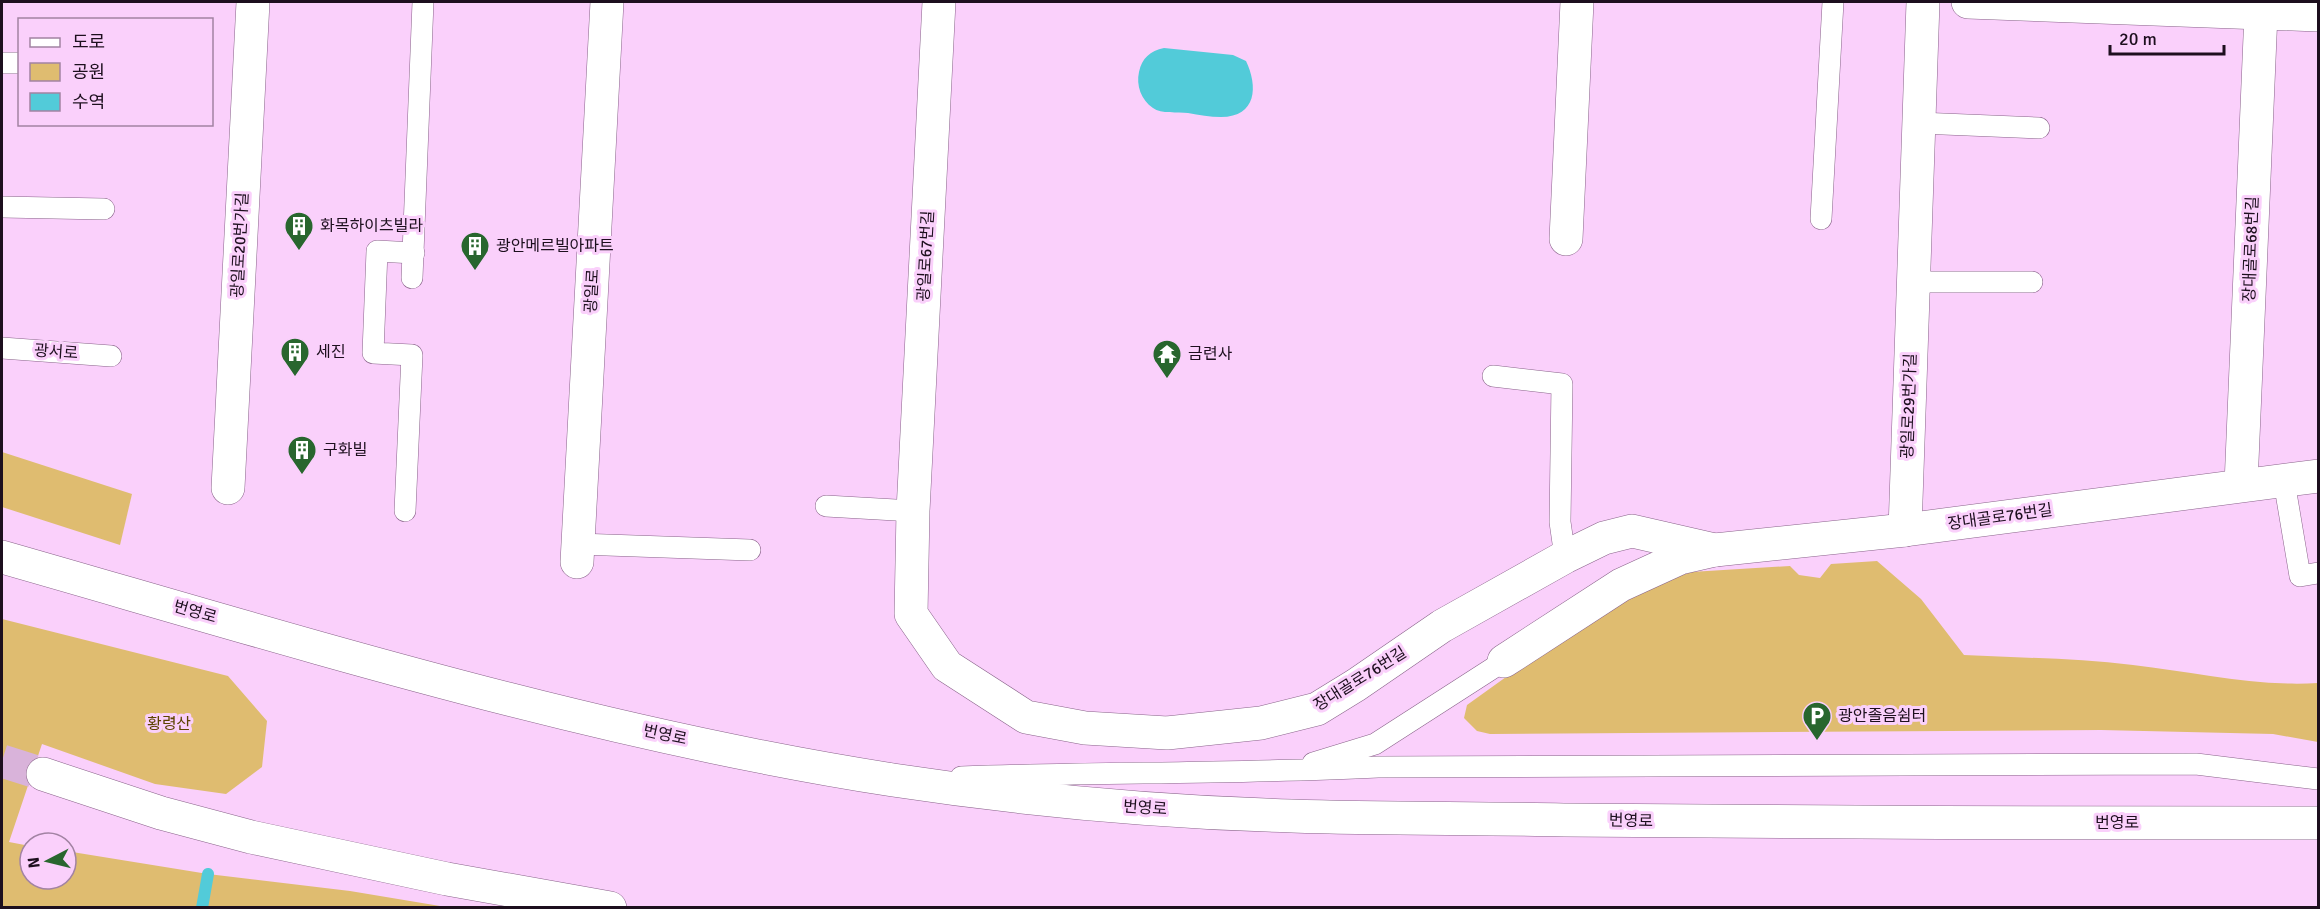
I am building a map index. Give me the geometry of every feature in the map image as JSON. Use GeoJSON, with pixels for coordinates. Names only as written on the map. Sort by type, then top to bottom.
{"type":"FeatureCollection","features":[{"type":"Feature","properties":{"kind":"main road","name":"광일로20번가길"},"geometry":{"type":"LineString","coordinates":[[228,488],[253,2]]}},
{"type":"Feature","properties":{"kind":"main road","name":"광일로"},"geometry":{"type":"LineString","coordinates":[[578,553],[607,2]]}},
{"type":"Feature","properties":{"kind":"main road","name":"광일로67번길"},"geometry":{"type":"LineString","coordinates":[[911,614],[913,511],[939,2]]}},
{"type":"Feature","properties":{"kind":"main road"},"geometry":{"type":"LineString","coordinates":[[1566,239],[1577,2]]}},
{"type":"Feature","properties":{"kind":"main road","name":"광일로29번가길"},"geometry":{"type":"LineString","coordinates":[[1905,530],[1923,2]]}},
{"type":"Feature","properties":{"kind":"main road"},"geometry":{"type":"LineString","coordinates":[[1968,2],[2319,15]]}},
{"type":"Feature","properties":{"kind":"main road","name":"장대골로68번길"},"geometry":{"type":"LineString","coordinates":[[2241,485],[2261,13]]}},
{"type":"Feature","properties":{"kind":"main road","name":"장대골로76번길"},"geometry":{"type":"LineString","coordinates":[[1504,661],[1621,585],[1680,558],[1715,550],[1905,530],[2319,476]]}},
{"type":"Feature","properties":{"kind":"main road","name":"장대골로76번길"},"geometry":{"type":"LineString","coordinates":[[911,614],[947,666],[1026,717],[1085,728],[1167,733],[1261,723],[1317,709],[1442,626],[1565,557],[1604,538],[1632,531],[1715,550]]}},
{"type":"Feature","properties":{"kind":"main road","name":"번영로"},"geometry":{"type":"LineString","coordinates":[[2,557],[390,667],[577,716],[757,755],[893,780],[1010,795],[1127,807],[1292,816],[1810,823],[2319,823]]}},
{"type":"Feature","properties":{"kind":"main road"},"geometry":{"type":"LineString","coordinates":[[43,774],[160,813],[251,837],[447,879],[610,908]]}},
{"type":"Feature","properties":{"kind":"lane"},"geometry":{"type":"LineString","coordinates":[[412,278],[423,2]]}},
{"type":"Feature","properties":{"kind":"lane"},"geometry":{"type":"LineString","coordinates":[[1821,219],[1833,2]]}},
{"type":"Feature","properties":{"kind":"lane"},"geometry":{"type":"LineString","coordinates":[[2,63],[18,63]]}},
{"type":"Feature","properties":{"kind":"lane"},"geometry":{"type":"LineString","coordinates":[[1919,123],[2039,128]]}},
{"type":"Feature","properties":{"kind":"lane"},"geometry":{"type":"LineString","coordinates":[[2,207],[104,209]]}},
{"type":"Feature","properties":{"kind":"lane"},"geometry":{"type":"LineString","coordinates":[[405,511],[412,355],[373,353],[377,251],[414,253]]}},
{"type":"Feature","properties":{"kind":"lane"},"geometry":{"type":"LineString","coordinates":[[1913,282],[2032,282]]}},
{"type":"Feature","properties":{"kind":"lane","name":"광서로"},"geometry":{"type":"LineString","coordinates":[[2,348],[111,356]]}},
{"type":"Feature","properties":{"kind":"lane"},"geometry":{"type":"LineString","coordinates":[[1493,376],[1562,384],[1560,522],[1565,557]]}},
{"type":"Feature","properties":{"kind":"lane"},"geometry":{"type":"LineString","coordinates":[[2284,481],[2300,576],[2319,573]]}},
{"type":"Feature","properties":{"kind":"lane"},"geometry":{"type":"LineString","coordinates":[[826,506],[913,511]]}},
{"type":"Feature","properties":{"kind":"lane","name":"광일로"},"geometry":{"type":"LineString","coordinates":[[578,553],[750,550]]}},
{"type":"Feature","properties":{"kind":"lane"},"geometry":{"type":"LineString","coordinates":[[1284,772],[1375,744],[1504,661]]}},
{"type":"Feature","properties":{"kind":"lane"},"geometry":{"type":"LineString","coordinates":[[893,780],[1100,772],[1284,772],[1378,767],[2196,764],[2319,779]]}},
{"type":"Feature","properties":{"kind":"green space"},"geometry":{"type":"Polygon","coordinates":[[[2,452],[132,494],[120,545],[2,507],[2,452]]]}},
{"type":"Feature","properties":{"kind":"green space"},"geometry":{"type":"Polygon","coordinates":[[[1877,561],[1921,599],[1964,655],[2091,661],[2249,681],[2318,683],[2318,742],[2273,734],[2101,730],[1490,734],[1477,731],[1464,718],[1467,705],[1513,672],[1646,588],[1691,572],[1790,566],[1799,575],[1820,578],[1831,564],[1877,561]]]}},
{"type":"Feature","properties":{"kind":"green space","name":"황령산"},"geometry":{"type":"Polygon","coordinates":[[[2,619],[228,676],[267,721],[262,767],[226,794],[155,784],[42,744],[9,842],[18,844],[18,891],[78,891],[78,853],[208,874],[350,891],[446,907],[2,907],[2,619]]]}},
{"type":"Feature","properties":{"kind":"water"},"geometry":{"type":"Polygon","coordinates":[[[1164,48],[1233,55],[1246,61],[1253,90],[1248,106],[1233,116],[1221,117],[1165,112],[1153,108],[1140,92],[1139,72],[1147,56],[1164,48]]]}},
{"type":"Feature","properties":{"kind":"waterway"},"geometry":{"type":"LineString","coordinates":[[202,908],[208,874]]}},
{"type":"Feature","properties":{"kind":"tunnel"},"geometry":{"type":"LineString","coordinates":[[2,761],[43,774]]}},
{"type":"Feature","properties":{"kind":"place","name":"화목하이츠빌라"},"geometry":{"type":"Point","coordinates":[299,252]}},
{"type":"Feature","properties":{"kind":"place","name":"광안메르빌아파트"},"geometry":{"type":"Point","coordinates":[475,272]}},
{"type":"Feature","properties":{"kind":"place","name":"세진"},"geometry":{"type":"Point","coordinates":[295,378]}},
{"type":"Feature","properties":{"kind":"place","name":"금련사"},"geometry":{"type":"Point","coordinates":[1167,380]}},
{"type":"Feature","properties":{"kind":"place","name":"구화빌"},"geometry":{"type":"Point","coordinates":[302,476]}},
{"type":"Feature","properties":{"kind":"place","name":"광안졸음쉼터"},"geometry":{"type":"Point","coordinates":[1817,742]}}]}
